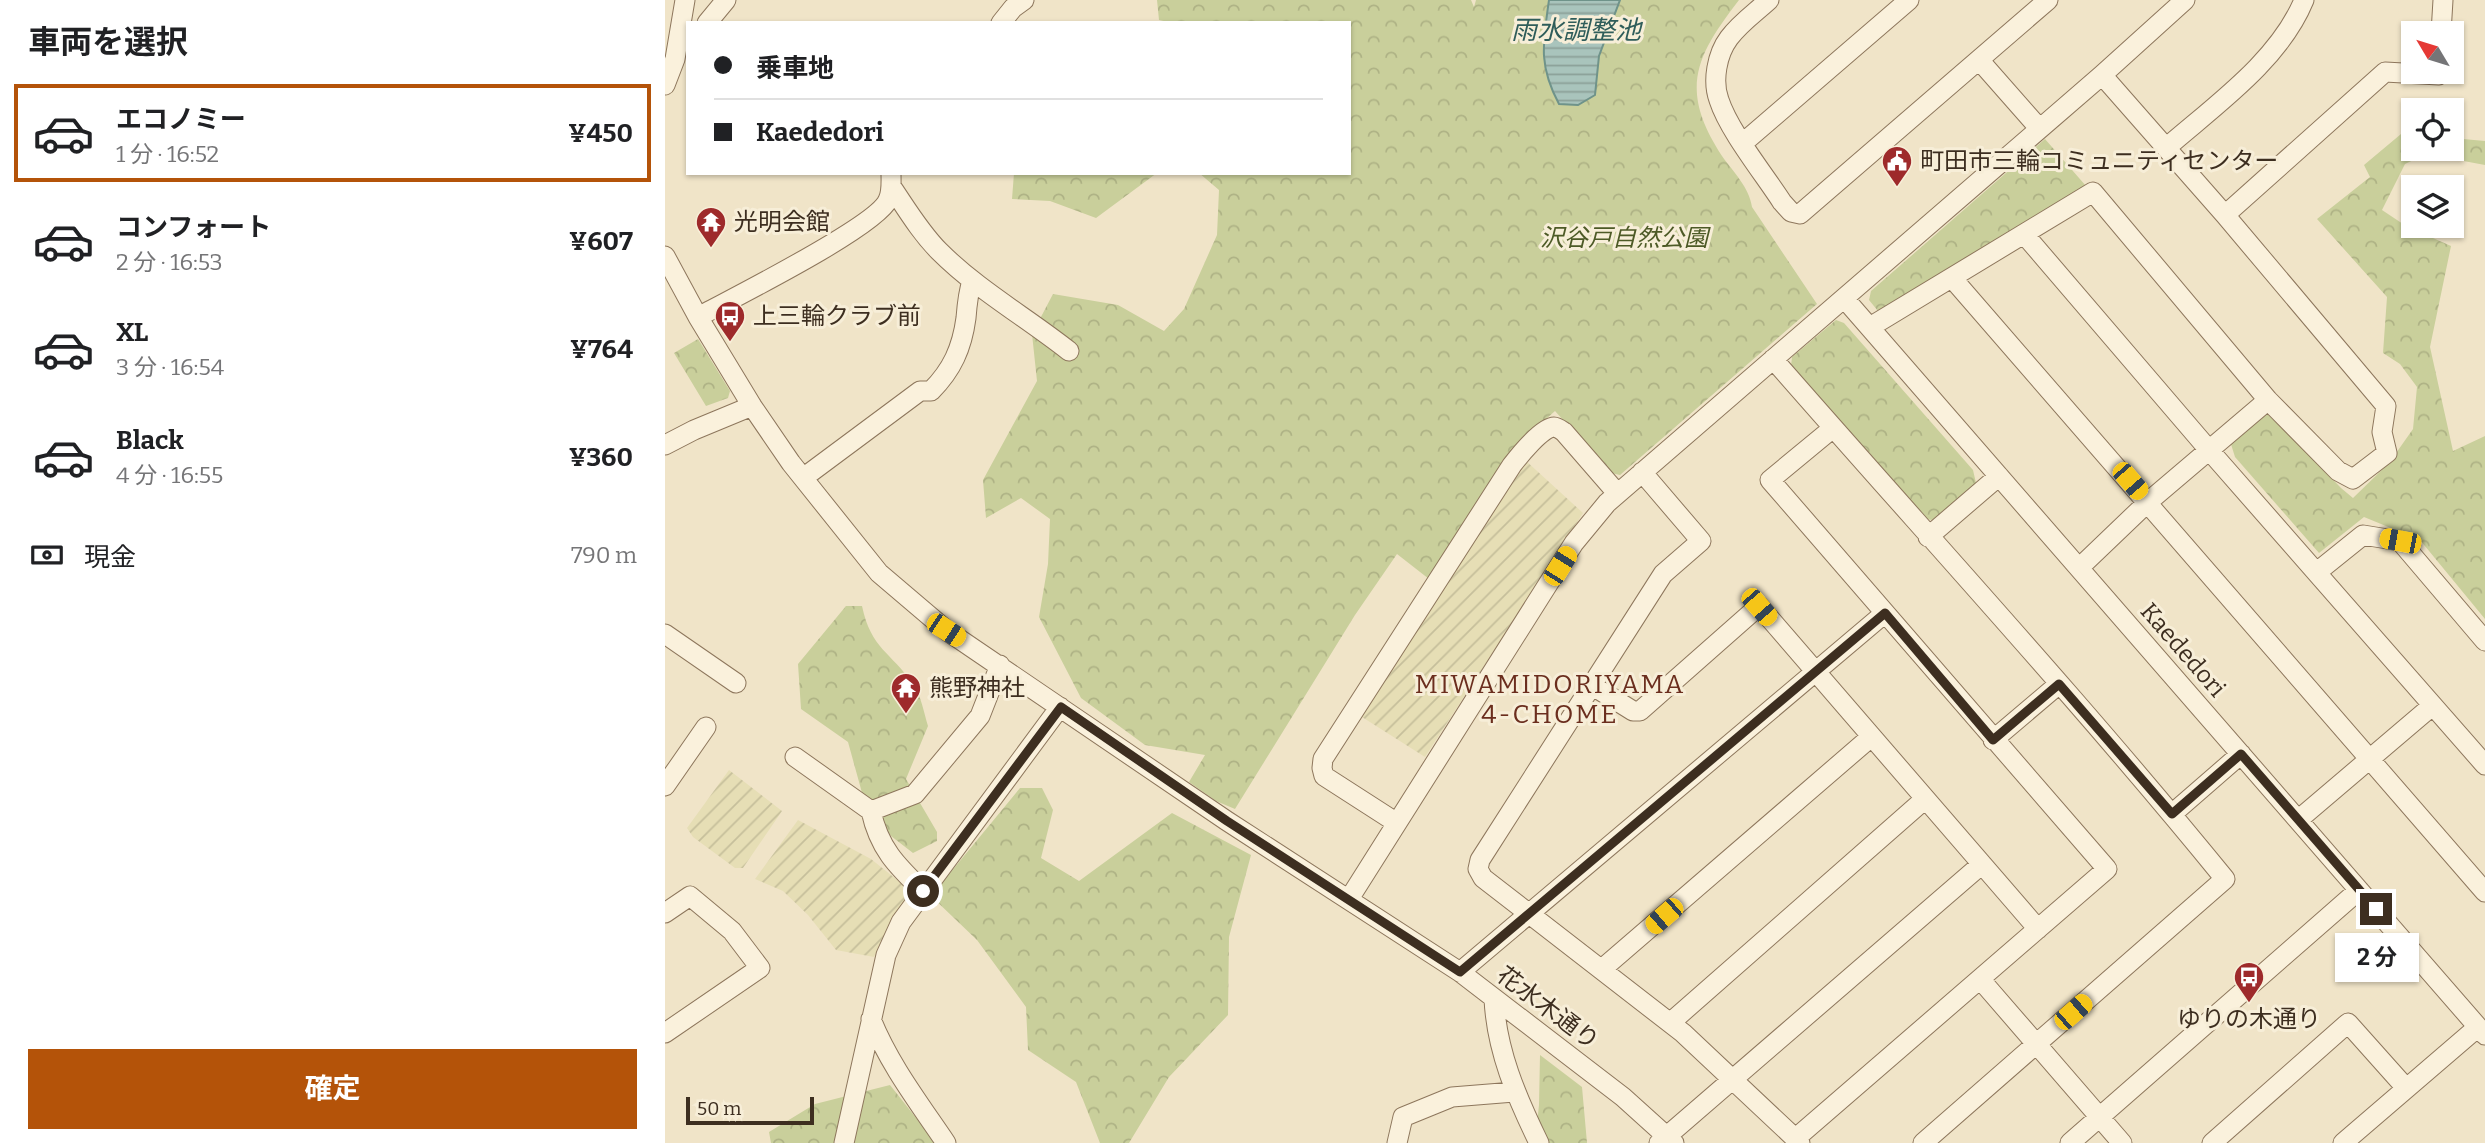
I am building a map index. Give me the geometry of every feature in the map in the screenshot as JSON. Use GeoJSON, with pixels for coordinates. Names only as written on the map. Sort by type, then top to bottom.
{"type":"FeatureCollection","features":[{"type":"Feature","properties":{"kind":"street"},"geometry":{"type":"LineString","coordinates":[[665,85],[676,52],[685,0]]}},
{"type":"Feature","properties":{"kind":"street"},"geometry":{"type":"LineString","coordinates":[[709,21],[726,0]]}},
{"type":"Feature","properties":{"kind":"street"},"geometry":{"type":"LineString","coordinates":[[1003,21],[1024,0]]}},
{"type":"Feature","properties":{"kind":"street"},"geometry":{"type":"LineString","coordinates":[[1769,0],[1729,38],[1720,54],[1716,76],[1718,98],[1727,119],[1782,202],[1791,212],[1800,214],[2048,0]]}},
{"type":"Feature","properties":{"kind":"street"},"geometry":{"type":"LineString","coordinates":[[1743,143],[1909,0]]}},
{"type":"Feature","properties":{"kind":"street"},"geometry":{"type":"LineString","coordinates":[[1349,899],[1574,543],[1617,493],[2102,75],[2185,0]]}},
{"type":"Feature","properties":{"kind":"street"},"geometry":{"type":"LineString","coordinates":[[2166,148],[2257,69],[2297,17],[2304,0]]}},
{"type":"Feature","properties":{"kind":"street"},"geometry":{"type":"LineString","coordinates":[[2442,21],[2444,0]]}},
{"type":"Feature","properties":{"kind":"street"},"geometry":{"type":"LineString","coordinates":[[1980,61],[2039,128]]}},
{"type":"Feature","properties":{"kind":"street"},"geometry":{"type":"LineString","coordinates":[[2225,215],[2385,72],[2401,73]]}},
{"type":"Feature","properties":{"kind":"street"},"geometry":{"type":"LineString","coordinates":[[1870,327],[2093,192],[2268,400],[2338,471],[2353,479],[2386,453],[2382,432],[2386,406],[2225,215],[2102,75]]}},
{"type":"Feature","properties":{"kind":"street"},"geometry":{"type":"LineString","coordinates":[[891,179],[917,225],[939,251],[972,281],[1069,351]]}},
{"type":"Feature","properties":{"kind":"street"},"geometry":{"type":"LineString","coordinates":[[698,317],[837,241],[880,212],[888,200],[891,179]]}},
{"type":"Feature","properties":{"kind":"street"},"geometry":{"type":"LineString","coordinates":[[2024,234],[2485,765]]}},
{"type":"Feature","properties":{"kind":"street","name":"花水木通り"},"geometry":{"type":"LineString","coordinates":[[665,256],[752,406],[803,478],[879,573],[946,630],[1227,821],[1460,972],[1623,1097],[1666,1141]]}},
{"type":"Feature","properties":{"kind":"street"},"geometry":{"type":"LineString","coordinates":[[1952,278],[2485,892]]}},
{"type":"Feature","properties":{"kind":"street"},"geometry":{"type":"LineString","coordinates":[[803,478],[920,391],[931,391],[945,377],[957,356],[972,281]]}},
{"type":"Feature","properties":{"kind":"street","name":"Kaededori"},"geometry":{"type":"LineString","coordinates":[[1844,298],[2481,1031]]}},
{"type":"Feature","properties":{"kind":"street"},"geometry":{"type":"LineString","coordinates":[[1773,359],[2059,684],[2225,879],[1923,1143]]}},
{"type":"Feature","properties":{"kind":"street"},"geometry":{"type":"LineString","coordinates":[[2079,568],[2148,502],[2268,400]]}},
{"type":"Feature","properties":{"kind":"street"},"geometry":{"type":"LineString","coordinates":[[665,445],[752,406]]}},
{"type":"Feature","properties":{"kind":"street"},"geometry":{"type":"LineString","coordinates":[[1397,824],[1324,776],[1323,759],[1512,465],[1522,451],[1553,427],[1564,432],[1617,493]]}},
{"type":"Feature","properties":{"kind":"street"},"geometry":{"type":"LineString","coordinates":[[1642,472],[1701,541],[1663,574],[1480,860],[1478,869],[1483,878],[1670,1023],[1798,1141],[2108,869],[1993,740],[1770,480],[1832,428]]}},
{"type":"Feature","properties":{"kind":"street"},"geometry":{"type":"LineString","coordinates":[[1928,537],[1999,476]]}},
{"type":"Feature","properties":{"kind":"street"},"geometry":{"type":"LineString","coordinates":[[2317,572],[2363,535],[2400,541],[2485,641]]}},
{"type":"Feature","properties":{"kind":"street"},"geometry":{"type":"LineString","coordinates":[[1593,686],[1633,711],[1640,711],[1759,607],[2038,929]]}},
{"type":"Feature","properties":{"kind":"street"},"geometry":{"type":"LineString","coordinates":[[1460,972],[1885,613]]}},
{"type":"Feature","properties":{"kind":"street"},"geometry":{"type":"LineString","coordinates":[[665,634],[736,683]]}},
{"type":"Feature","properties":{"kind":"street"},"geometry":{"type":"LineString","coordinates":[[871,811],[915,794],[980,716],[1000,665]]}},
{"type":"Feature","properties":{"kind":"street"},"geometry":{"type":"LineString","coordinates":[[1993,740],[2059,684]]}},
{"type":"Feature","properties":{"kind":"street"},"geometry":{"type":"LineString","coordinates":[[2298,820],[2432,706]]}},
{"type":"Feature","properties":{"kind":"street"},"geometry":{"type":"LineString","coordinates":[[844,1143],[885,955],[901,922],[1061,707]]}},
{"type":"Feature","properties":{"kind":"street"},"geometry":{"type":"LineString","coordinates":[[665,786],[706,727]]}},
{"type":"Feature","properties":{"kind":"street"},"geometry":{"type":"LineString","coordinates":[[1602,969],[1871,737]]}},
{"type":"Feature","properties":{"kind":"street"},"geometry":{"type":"LineString","coordinates":[[2172,814],[2241,754]]}},
{"type":"Feature","properties":{"kind":"street"},"geometry":{"type":"LineString","coordinates":[[795,757],[871,811],[876,834],[898,867],[923,891]]}},
{"type":"Feature","properties":{"kind":"street"},"geometry":{"type":"LineString","coordinates":[[1670,1023],[1925,799]]}},
{"type":"Feature","properties":{"kind":"street"},"geometry":{"type":"LineString","coordinates":[[1666,1141],[1982,864]]}},
{"type":"Feature","properties":{"kind":"street"},"geometry":{"type":"LineString","coordinates":[[2070,1143],[2359,890]]}},
{"type":"Feature","properties":{"kind":"street"},"geometry":{"type":"LineString","coordinates":[[665,913],[690,896],[732,931],[760,968],[665,1033]]}},
{"type":"Feature","properties":{"kind":"street"},"geometry":{"type":"LineString","coordinates":[[1980,979],[2122,1143]]}},
{"type":"Feature","properties":{"kind":"street"},"geometry":{"type":"LineString","coordinates":[[1494,998],[1495,1018],[1514,1092],[1539,1143]]}},
{"type":"Feature","properties":{"kind":"street"},"geometry":{"type":"LineString","coordinates":[[871,1019],[878,1038],[898,1072],[946,1143]]}},
{"type":"Feature","properties":{"kind":"street"},"geometry":{"type":"LineString","coordinates":[[2212,1143],[2348,1023],[2406,1088]]}},
{"type":"Feature","properties":{"kind":"street"},"geometry":{"type":"LineString","coordinates":[[2343,1143],[2406,1088],[2481,1031]]}},
{"type":"Feature","properties":{"kind":"street"},"geometry":{"type":"LineString","coordinates":[[1397,1143],[1403,1117],[1452,1097],[1514,1092]]}},
{"type":"Feature","properties":{"kind":"shaded area"},"geometry":{"type":"Polygon","coordinates":[[[1525,460],[1583,513],[1425,757],[1362,717],[1525,460]]]}},
{"type":"Feature","properties":{"kind":"shaded area"},"geometry":{"type":"Polygon","coordinates":[[[729,770],[782,811],[743,868],[735,868],[693,837],[687,828],[729,770]]]}},
{"type":"Feature","properties":{"kind":"shaded area"},"geometry":{"type":"Polygon","coordinates":[[[798,820],[871,859],[911,891],[890,923],[874,957],[836,950],[808,915],[783,891],[755,879],[798,820]]]}},
{"type":"Feature","properties":{"kind":"green space","name":"沢谷戸自然公園"},"geometry":{"type":"Polygon","coordinates":[[[1157,0],[1471,0],[1474,7],[1476,0],[1549,0],[1543,57],[1595,95],[1599,56],[1620,0],[1739,0],[1703,57],[1697,93],[1700,112],[1722,156],[1744,187],[1752,207],[1817,304],[1620,475],[1611,473],[1555,411],[1516,446],[1429,579],[1397,554],[1355,615],[1235,809],[1216,801],[1189,782],[1205,755],[1145,745],[1081,698],[1039,617],[1048,564],[1050,519],[1021,498],[986,518],[983,480],[1037,381],[1032,334],[1053,294],[1118,305],[1164,331],[1184,309],[1217,235],[1219,190],[1201,175],[1351,175],[1351,21],[1159,20],[1157,0]]]}},
{"type":"Feature","properties":{"kind":"green space"},"geometry":{"type":"Polygon","coordinates":[[[2401,134],[2401,161],[2411,161],[2405,164],[2382,210],[2401,223],[2401,238],[2433,238],[2451,246],[2430,347],[2453,451],[2485,436],[2485,619],[2420,540],[2364,517],[2319,553],[2235,457],[2230,441],[2266,410],[2353,498],[2389,463],[2413,429],[2417,387],[2400,364],[2383,353],[2387,297],[2317,219],[2370,177],[2364,165],[2401,134]]]}},
{"type":"Feature","properties":{"kind":"green space"},"geometry":{"type":"Polygon","coordinates":[[[2045,139],[2086,186],[1883,311],[1878,311],[1869,300],[1871,291],[2045,139]]]}},
{"type":"Feature","properties":{"kind":"green space"},"geometry":{"type":"Polygon","coordinates":[[[2464,139],[2485,141],[2485,165],[2464,161],[2464,139]]]}},
{"type":"Feature","properties":{"kind":"green space"},"geometry":{"type":"Polygon","coordinates":[[[1014,175],[1154,175],[1096,218],[1050,201],[1012,199],[1014,175]]]}},
{"type":"Feature","properties":{"kind":"green space"},"geometry":{"type":"Polygon","coordinates":[[[1836,320],[1844,323],[1973,470],[1976,483],[1934,520],[1922,519],[1791,366],[1792,357],[1836,320]]]}},
{"type":"Feature","properties":{"kind":"green space"},"geometry":{"type":"Polygon","coordinates":[[[698,339],[730,391],[728,398],[706,406],[674,353],[698,339]]]}},
{"type":"Feature","properties":{"kind":"green space"},"geometry":{"type":"Polygon","coordinates":[[[846,606],[862,606],[876,641],[916,688],[928,726],[906,779],[937,832],[937,841],[913,853],[891,836],[864,800],[848,742],[801,709],[798,664],[846,606]]]}},
{"type":"Feature","properties":{"kind":"green space"},"geometry":{"type":"Polygon","coordinates":[[[1020,788],[1042,788],[1053,810],[1041,858],[1079,881],[1172,813],[1251,855],[1229,937],[1228,1015],[1169,1077],[1129,1143],[1100,1143],[1076,1082],[1028,1050],[1026,1007],[977,940],[931,896],[1020,788]]]}},
{"type":"Feature","properties":{"kind":"green space"},"geometry":{"type":"Polygon","coordinates":[[[1540,1055],[1582,1087],[1587,1143],[1535,1143],[1540,1055]]]}},
{"type":"Feature","properties":{"kind":"green space"},"geometry":{"type":"Polygon","coordinates":[[[890,1085],[936,1143],[771,1143],[769,1132],[815,1104],[890,1085]]]}},
{"type":"Feature","properties":{"kind":"water","name":"雨水調整池"},"geometry":{"type":"Polygon","coordinates":[[[1549,0],[1620,0],[1599,56],[1595,95],[1578,105],[1559,104],[1548,77],[1544,42],[1549,0]]]}},
{"type":"Feature","properties":{"kind":"place","name":"町田市三輪コミュニティセンター"},"geometry":{"type":"Point","coordinates":[1897,188]}},
{"type":"Feature","properties":{"kind":"place","name":"光明会館"},"geometry":{"type":"Point","coordinates":[711,249]}},
{"type":"Feature","properties":{"kind":"place","name":"上三輪クラブ前"},"geometry":{"type":"Point","coordinates":[730,343]}},
{"type":"Feature","properties":{"kind":"place","name":"熊野神社"},"geometry":{"type":"Point","coordinates":[906,715]}},
{"type":"Feature","properties":{"kind":"place","name":"ゆりの木通り"},"geometry":{"type":"Point","coordinates":[2249,1004]}},
{"type":"Feature","properties":{"kind":"district","name":"MIWAMIDORIYAMA 4-CHOME"},"geometry":{"type":"Point","coordinates":[1550,699]}},
{"type":"Feature","properties":{"kind":"route"},"geometry":{"type":"LineString","coordinates":[[923,891],[1061,707],[1227,821],[1460,972],[1885,613],[1993,740],[2059,684],[2172,814],[2241,754],[2376,909]]}}]}
